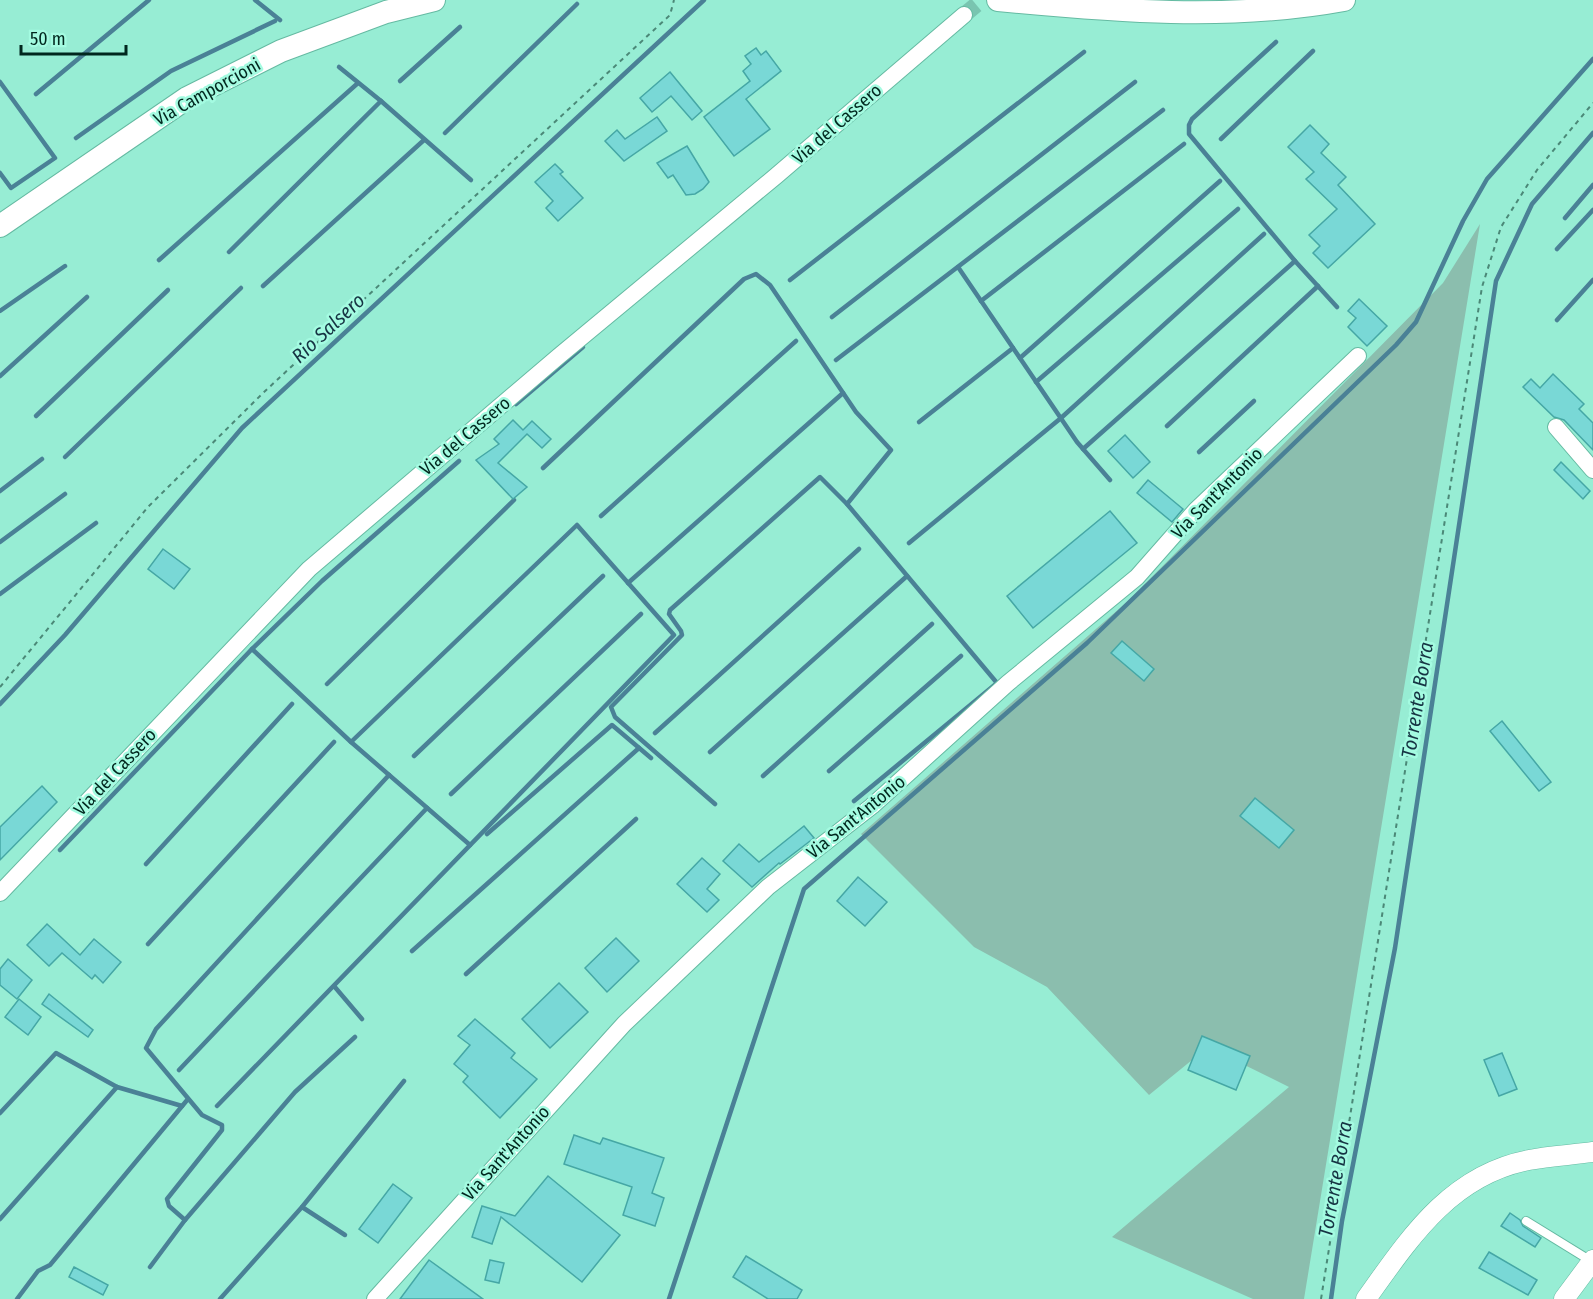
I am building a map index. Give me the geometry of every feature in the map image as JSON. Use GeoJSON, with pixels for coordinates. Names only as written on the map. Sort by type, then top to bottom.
{"type":"FeatureCollection","features":[{"type":"Feature","properties":{"kind":"main road","name":"Via Camporcioni"},"geometry":{"type":"LineString","coordinates":[[0,226],[187,98],[281,51],[386,12],[434,0]]}},
{"type":"Feature","properties":{"kind":"main road"},"geometry":{"type":"LineString","coordinates":[[999,0],[1120,11],[1204,12],[1313,6],[1344,0]]}},
{"type":"Feature","properties":{"kind":"street","name":"Via del Cassero"},"geometry":{"type":"LineString","coordinates":[[0,893],[309,569],[559,356],[776,177],[964,15]]}},
{"type":"Feature","properties":{"kind":"street","name":"Via Sant'Antonio"},"geometry":{"type":"LineString","coordinates":[[375,1299],[632,1016],[768,887],[872,806],[1008,683],[1137,578],[1196,510],[1358,356]]}},
{"type":"Feature","properties":{"kind":"street"},"geometry":{"type":"LineString","coordinates":[[1556,427],[1593,470]]}},
{"type":"Feature","properties":{"kind":"street"},"geometry":{"type":"LineString","coordinates":[[1366,1299],[1422,1223],[1467,1186],[1485,1175],[1513,1164],[1592,1152]]}},
{"type":"Feature","properties":{"kind":"street"},"geometry":{"type":"LineString","coordinates":[[1564,1299],[1592,1261]]}},
{"type":"Feature","properties":{"kind":"lane"},"geometry":{"type":"LineString","coordinates":[[1526,1221],[1592,1261]]}},
{"type":"Feature","properties":{"kind":"path"},"geometry":{"type":"LineString","coordinates":[[0,687],[148,507],[263,393],[670,15],[674,0]]}},
{"type":"Feature","properties":{"kind":"path"},"geometry":{"type":"LineString","coordinates":[[1321,1299],[1482,287],[1501,227],[1538,170],[1593,103]]}},
{"type":"Feature","properties":{"kind":"shaded area"},"geometry":{"type":"Polygon","coordinates":[[[1480,224],[1304,1299],[1253,1299],[1112,1237],[1289,1087],[1208,1047],[1149,1095],[1047,987],[974,947],[861,834],[1128,601],[1443,283],[1480,224]]]}},
{"type":"Feature","properties":{"kind":"building"},"geometry":{"type":"Polygon","coordinates":[[[756,48],[761,55],[766,51],[781,71],[746,99],[770,129],[734,156],[704,117],[750,81],[743,71],[751,64],[745,56],[756,48]]]}},
{"type":"Feature","properties":{"kind":"building"},"geometry":{"type":"Polygon","coordinates":[[[670,72],[702,111],[692,120],[671,96],[652,112],[640,98],[670,72]]]}},
{"type":"Feature","properties":{"kind":"building"},"geometry":{"type":"Polygon","coordinates":[[[657,117],[667,131],[624,161],[605,141],[617,130],[625,139],[657,117]]]}},
{"type":"Feature","properties":{"kind":"building"},"geometry":{"type":"Polygon","coordinates":[[[1310,125],[1329,144],[1321,153],[1346,177],[1338,185],[1375,224],[1328,268],[1313,253],[1320,246],[1309,235],[1337,209],[1306,179],[1314,172],[1288,147],[1310,125]]]}},
{"type":"Feature","properties":{"kind":"building"},"geometry":{"type":"Polygon","coordinates":[[[687,146],[709,182],[695,194],[686,195],[673,175],[668,178],[657,163],[687,146]]]}},
{"type":"Feature","properties":{"kind":"building"},"geometry":{"type":"Polygon","coordinates":[[[555,164],[563,172],[560,174],[583,198],[558,221],[546,208],[553,201],[535,182],[555,164]]]}},
{"type":"Feature","properties":{"kind":"building"},"geometry":{"type":"Polygon","coordinates":[[[1359,299],[1387,326],[1367,346],[1348,327],[1356,318],[1348,311],[1359,299]]]}},
{"type":"Feature","properties":{"kind":"building"},"geometry":{"type":"Polygon","coordinates":[[[1553,374],[1584,404],[1579,409],[1593,423],[1593,450],[1564,420],[1554,417],[1523,387],[1531,379],[1540,388],[1553,374]]]}},
{"type":"Feature","properties":{"kind":"building"},"geometry":{"type":"Polygon","coordinates":[[[513,420],[523,430],[532,421],[551,439],[542,448],[527,434],[498,463],[527,487],[513,499],[476,460],[499,444],[494,439],[513,420]]]}},
{"type":"Feature","properties":{"kind":"building"},"geometry":{"type":"Polygon","coordinates":[[[1125,435],[1150,462],[1133,478],[1108,451],[1125,435]]]}},
{"type":"Feature","properties":{"kind":"building"},"geometry":{"type":"Polygon","coordinates":[[[1561,462],[1590,491],[1583,499],[1554,470],[1561,462]]]}},
{"type":"Feature","properties":{"kind":"building"},"geometry":{"type":"Polygon","coordinates":[[[1148,480],[1183,509],[1172,522],[1137,493],[1148,480]]]}},
{"type":"Feature","properties":{"kind":"building"},"geometry":{"type":"Polygon","coordinates":[[[1110,511],[1137,543],[1033,628],[1007,596],[1110,511]]]}},
{"type":"Feature","properties":{"kind":"building"},"geometry":{"type":"Polygon","coordinates":[[[163,549],[190,569],[174,589],[148,569],[163,549]]]}},
{"type":"Feature","properties":{"kind":"building"},"geometry":{"type":"Polygon","coordinates":[[[1122,641],[1154,669],[1144,681],[1111,653],[1122,641]]]}},
{"type":"Feature","properties":{"kind":"building"},"geometry":{"type":"Polygon","coordinates":[[[1502,721],[1551,782],[1539,791],[1490,731],[1502,721]]]}},
{"type":"Feature","properties":{"kind":"building"},"geometry":{"type":"Polygon","coordinates":[[[42,786],[57,802],[0,860],[0,827],[42,786]]]}},
{"type":"Feature","properties":{"kind":"building"},"geometry":{"type":"Polygon","coordinates":[[[1255,798],[1294,830],[1279,848],[1240,816],[1255,798]]]}},
{"type":"Feature","properties":{"kind":"building"},"geometry":{"type":"Polygon","coordinates":[[[804,826],[814,838],[779,863],[752,887],[723,861],[739,844],[759,862],[804,826]]]}},
{"type":"Feature","properties":{"kind":"building"},"geometry":{"type":"Polygon","coordinates":[[[702,858],[720,874],[707,889],[719,900],[707,912],[677,884],[702,858]]]}},
{"type":"Feature","properties":{"kind":"building"},"geometry":{"type":"Polygon","coordinates":[[[858,877],[887,902],[865,926],[837,901],[858,877]]]}},
{"type":"Feature","properties":{"kind":"building"},"geometry":{"type":"Polygon","coordinates":[[[47,924],[80,955],[94,939],[121,962],[103,983],[95,975],[92,979],[62,953],[49,966],[27,945],[47,924]]]}},
{"type":"Feature","properties":{"kind":"building"},"geometry":{"type":"Polygon","coordinates":[[[616,938],[639,961],[607,992],[585,968],[616,938]]]}},
{"type":"Feature","properties":{"kind":"building"},"geometry":{"type":"Polygon","coordinates":[[[8,959],[32,980],[17,999],[0,985],[0,969],[8,959]]]}},
{"type":"Feature","properties":{"kind":"building"},"geometry":{"type":"Polygon","coordinates":[[[559,983],[588,1012],[550,1048],[522,1019],[559,983]]]}},
{"type":"Feature","properties":{"kind":"building"},"geometry":{"type":"Polygon","coordinates":[[[49,994],[93,1030],[88,1037],[42,1004],[49,994]]]}},
{"type":"Feature","properties":{"kind":"building"},"geometry":{"type":"Polygon","coordinates":[[[19,999],[41,1017],[28,1035],[5,1017],[19,999]]]}},
{"type":"Feature","properties":{"kind":"building"},"geometry":{"type":"Polygon","coordinates":[[[475,1019],[515,1053],[511,1058],[537,1079],[500,1118],[463,1082],[468,1076],[454,1064],[470,1045],[458,1036],[475,1019]]]}},
{"type":"Feature","properties":{"kind":"building"},"geometry":{"type":"Polygon","coordinates":[[[1202,1036],[1250,1056],[1236,1090],[1188,1070],[1202,1036]]]}},
{"type":"Feature","properties":{"kind":"building"},"geometry":{"type":"Polygon","coordinates":[[[1502,1053],[1517,1089],[1499,1096],[1484,1060],[1502,1053]]]}},
{"type":"Feature","properties":{"kind":"building"},"geometry":{"type":"Polygon","coordinates":[[[574,1135],[600,1144],[603,1138],[664,1158],[652,1193],[664,1198],[655,1226],[623,1215],[632,1187],[564,1164],[574,1135]]]}},
{"type":"Feature","properties":{"kind":"building"},"geometry":{"type":"Polygon","coordinates":[[[548,1176],[620,1235],[582,1282],[501,1217],[492,1244],[472,1237],[482,1206],[515,1216],[548,1176]]]}},
{"type":"Feature","properties":{"kind":"building"},"geometry":{"type":"Polygon","coordinates":[[[393,1184],[412,1198],[378,1243],[359,1229],[393,1184]]]}},
{"type":"Feature","properties":{"kind":"building"},"geometry":{"type":"Polygon","coordinates":[[[1510,1213],[1520,1220],[1523,1226],[1541,1238],[1535,1247],[1501,1226],[1510,1213]]]}},
{"type":"Feature","properties":{"kind":"building"},"geometry":{"type":"Polygon","coordinates":[[[1489,1252],[1537,1280],[1528,1295],[1479,1268],[1489,1252]]]}},
{"type":"Feature","properties":{"kind":"building"},"geometry":{"type":"Polygon","coordinates":[[[746,1256],[802,1290],[797,1299],[768,1299],[733,1277],[746,1256]]]}},
{"type":"Feature","properties":{"kind":"building"},"geometry":{"type":"Polygon","coordinates":[[[429,1260],[483,1299],[400,1299],[429,1260]]]}},
{"type":"Feature","properties":{"kind":"building"},"geometry":{"type":"Polygon","coordinates":[[[490,1260],[504,1263],[499,1283],[485,1280],[490,1260]]]}},
{"type":"Feature","properties":{"kind":"building"},"geometry":{"type":"Polygon","coordinates":[[[74,1267],[108,1285],[103,1295],[69,1277],[74,1267]]]}},
{"type":"Feature","properties":{"kind":"waterway"},"geometry":{"type":"LineString","coordinates":[[36,94],[149,0]]}},
{"type":"Feature","properties":{"kind":"waterway"},"geometry":{"type":"LineString","coordinates":[[255,0],[280,20]]}},
{"type":"Feature","properties":{"kind":"waterway","name":"Rio Salsero"},"geometry":{"type":"LineString","coordinates":[[0,704],[65,635],[242,428],[704,0]]}},
{"type":"Feature","properties":{"kind":"waterway"},"geometry":{"type":"LineString","coordinates":[[445,133],[577,4]]}},
{"type":"Feature","properties":{"kind":"waterway"},"geometry":{"type":"LineString","coordinates":[[76,138],[171,71],[275,21]]}},
{"type":"Feature","properties":{"kind":"waterway"},"geometry":{"type":"LineString","coordinates":[[400,81],[460,27]]}},
{"type":"Feature","properties":{"kind":"waterway"},"geometry":{"type":"LineString","coordinates":[[1276,42],[1192,119],[1189,134],[1295,261],[1337,307]]}},
{"type":"Feature","properties":{"kind":"waterway"},"geometry":{"type":"LineString","coordinates":[[1221,139],[1313,51]]}},
{"type":"Feature","properties":{"kind":"waterway"},"geometry":{"type":"LineString","coordinates":[[790,280],[1084,52]]}},
{"type":"Feature","properties":{"kind":"waterway"},"geometry":{"type":"LineString","coordinates":[[669,1299],[804,889],[1087,643],[1396,345],[1416,322],[1463,221],[1487,179],[1593,59]]}},
{"type":"Feature","properties":{"kind":"waterway"},"geometry":{"type":"LineString","coordinates":[[339,67],[471,180]]}},
{"type":"Feature","properties":{"kind":"waterway"},"geometry":{"type":"LineString","coordinates":[[0,82],[55,158],[11,188],[0,173]]}},
{"type":"Feature","properties":{"kind":"waterway"},"geometry":{"type":"LineString","coordinates":[[832,317],[1135,82]]}},
{"type":"Feature","properties":{"kind":"waterway"},"geometry":{"type":"LineString","coordinates":[[159,260],[358,83]]}},
{"type":"Feature","properties":{"kind":"waterway"},"geometry":{"type":"LineString","coordinates":[[229,252],[381,101]]}},
{"type":"Feature","properties":{"kind":"waterway"},"geometry":{"type":"LineString","coordinates":[[836,360],[1163,110]]}},
{"type":"Feature","properties":{"kind":"waterway","name":"Torrente Borra"},"geometry":{"type":"LineString","coordinates":[[1331,1299],[1342,1221],[1395,948],[1496,281],[1532,204],[1593,133]]}},
{"type":"Feature","properties":{"kind":"waterway"},"geometry":{"type":"LineString","coordinates":[[263,286],[424,140]]}},
{"type":"Feature","properties":{"kind":"waterway"},"geometry":{"type":"LineString","coordinates":[[981,301],[1184,144]]}},
{"type":"Feature","properties":{"kind":"waterway"},"geometry":{"type":"LineString","coordinates":[[1020,358],[1220,181]]}},
{"type":"Feature","properties":{"kind":"waterway"},"geometry":{"type":"LineString","coordinates":[[1565,218],[1593,185]]}},
{"type":"Feature","properties":{"kind":"waterway"},"geometry":{"type":"LineString","coordinates":[[1036,382],[1238,209]]}},
{"type":"Feature","properties":{"kind":"waterway"},"geometry":{"type":"LineString","coordinates":[[1557,249],[1593,210]]}},
{"type":"Feature","properties":{"kind":"waterway"},"geometry":{"type":"LineString","coordinates":[[909,543],[1061,418],[1264,234]]}},
{"type":"Feature","properties":{"kind":"waterway"},"geometry":{"type":"LineString","coordinates":[[1083,449],[1295,261]]}},
{"type":"Feature","properties":{"kind":"waterway"},"geometry":{"type":"LineString","coordinates":[[0,311],[65,266]]}},
{"type":"Feature","properties":{"kind":"waterway"},"geometry":{"type":"LineString","coordinates":[[958,267],[1077,442],[1110,480]]}},
{"type":"Feature","properties":{"kind":"waterway"},"geometry":{"type":"LineString","coordinates":[[543,468],[744,279],[756,274],[770,285],[856,412],[891,450],[847,504],[997,683],[854,801]]}},
{"type":"Feature","properties":{"kind":"waterway"},"geometry":{"type":"LineString","coordinates":[[1557,320],[1593,280]]}},
{"type":"Feature","properties":{"kind":"waterway"},"geometry":{"type":"LineString","coordinates":[[1167,426],[1318,286]]}},
{"type":"Feature","properties":{"kind":"waterway"},"geometry":{"type":"LineString","coordinates":[[65,457],[241,288]]}},
{"type":"Feature","properties":{"kind":"waterway"},"geometry":{"type":"LineString","coordinates":[[36,416],[168,290]]}},
{"type":"Feature","properties":{"kind":"waterway"},"geometry":{"type":"LineString","coordinates":[[0,376],[87,297]]}},
{"type":"Feature","properties":{"kind":"waterway"},"geometry":{"type":"LineString","coordinates":[[601,516],[796,341]]}},
{"type":"Feature","properties":{"kind":"waterway"},"geometry":{"type":"LineString","coordinates":[[516,404],[583,347]]}},
{"type":"Feature","properties":{"kind":"waterway"},"geometry":{"type":"LineString","coordinates":[[919,422],[1013,348]]}},
{"type":"Feature","properties":{"kind":"waterway"},"geometry":{"type":"LineString","coordinates":[[628,583],[843,393]]}},
{"type":"Feature","properties":{"kind":"waterway"},"geometry":{"type":"LineString","coordinates":[[1199,452],[1254,401]]}},
{"type":"Feature","properties":{"kind":"waterway"},"geometry":{"type":"LineString","coordinates":[[0,491],[42,459]]}},
{"type":"Feature","properties":{"kind":"waterway"},"geometry":{"type":"LineString","coordinates":[[60,850],[252,649],[322,581],[459,461]]}},
{"type":"Feature","properties":{"kind":"waterway"},"geometry":{"type":"LineString","coordinates":[[715,804],[615,717],[611,707],[682,635],[669,614],[670,610],[820,477],[847,504]]}},
{"type":"Feature","properties":{"kind":"waterway"},"geometry":{"type":"LineString","coordinates":[[0,542],[65,494]]}},
{"type":"Feature","properties":{"kind":"waterway"},"geometry":{"type":"LineString","coordinates":[[327,684],[514,500]]}},
{"type":"Feature","properties":{"kind":"waterway"},"geometry":{"type":"LineString","coordinates":[[0,594],[96,523]]}},
{"type":"Feature","properties":{"kind":"waterway"},"geometry":{"type":"LineString","coordinates":[[217,1106],[674,635],[577,525],[351,742]]}},
{"type":"Feature","properties":{"kind":"waterway"},"geometry":{"type":"LineString","coordinates":[[655,733],[859,549]]}},
{"type":"Feature","properties":{"kind":"waterway"},"geometry":{"type":"LineString","coordinates":[[414,756],[603,576]]}},
{"type":"Feature","properties":{"kind":"waterway"},"geometry":{"type":"LineString","coordinates":[[710,752],[907,576]]}},
{"type":"Feature","properties":{"kind":"waterway"},"geometry":{"type":"LineString","coordinates":[[451,794],[641,614]]}},
{"type":"Feature","properties":{"kind":"waterway"},"geometry":{"type":"LineString","coordinates":[[763,776],[932,624]]}},
{"type":"Feature","properties":{"kind":"waterway"},"geometry":{"type":"LineString","coordinates":[[252,649],[351,742],[470,845]]}},
{"type":"Feature","properties":{"kind":"waterway"},"geometry":{"type":"LineString","coordinates":[[829,771],[961,656]]}},
{"type":"Feature","properties":{"kind":"waterway"},"geometry":{"type":"LineString","coordinates":[[146,864],[292,704]]}},
{"type":"Feature","properties":{"kind":"waterway"},"geometry":{"type":"LineString","coordinates":[[487,834],[612,725],[651,758]]}},
{"type":"Feature","properties":{"kind":"waterway"},"geometry":{"type":"LineString","coordinates":[[148,944],[334,742]]}},
{"type":"Feature","properties":{"kind":"waterway"},"geometry":{"type":"LineString","coordinates":[[412,951],[639,748]]}},
{"type":"Feature","properties":{"kind":"waterway"},"geometry":{"type":"LineString","coordinates":[[185,1220],[169,1206],[167,1199],[222,1130],[222,1125],[202,1115],[146,1048],[156,1029],[389,775]]}},
{"type":"Feature","properties":{"kind":"waterway"},"geometry":{"type":"LineString","coordinates":[[179,1070],[427,808]]}},
{"type":"Feature","properties":{"kind":"waterway"},"geometry":{"type":"LineString","coordinates":[[466,974],[636,819]]}},
{"type":"Feature","properties":{"kind":"waterway"},"geometry":{"type":"LineString","coordinates":[[334,986],[362,1019]]}},
{"type":"Feature","properties":{"kind":"waterway"},"geometry":{"type":"LineString","coordinates":[[150,1267],[185,1220],[295,1092],[355,1037]]}},
{"type":"Feature","properties":{"kind":"waterway"},"geometry":{"type":"LineString","coordinates":[[0,1113],[56,1053],[117,1087],[182,1106]]}},
{"type":"Feature","properties":{"kind":"waterway"},"geometry":{"type":"LineString","coordinates":[[220,1299],[302,1207],[404,1081]]}},
{"type":"Feature","properties":{"kind":"waterway"},"geometry":{"type":"LineString","coordinates":[[0,1219],[117,1087]]}},
{"type":"Feature","properties":{"kind":"waterway"},"geometry":{"type":"LineString","coordinates":[[17,1299],[38,1271],[50,1265],[188,1099]]}},
{"type":"Feature","properties":{"kind":"waterway"},"geometry":{"type":"LineString","coordinates":[[302,1207],[345,1235]]}},
{"type":"Feature","properties":{"kind":"tunnel"},"geometry":{"type":"LineString","coordinates":[[964,15],[982,0]]}}]}
